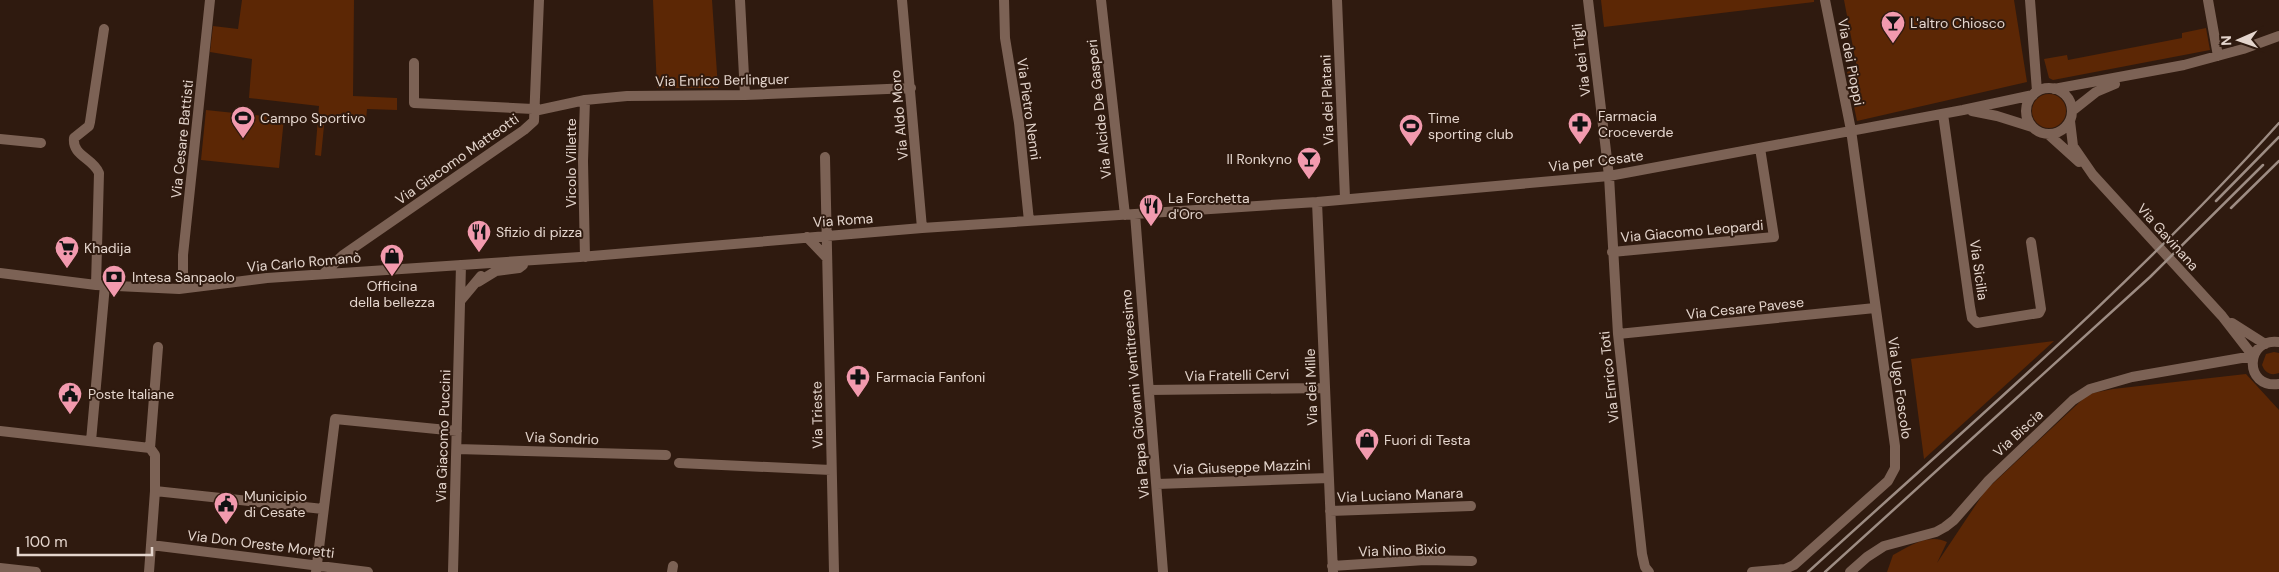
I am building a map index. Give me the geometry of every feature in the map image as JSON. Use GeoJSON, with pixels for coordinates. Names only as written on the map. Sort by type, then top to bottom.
{"type":"FeatureCollection","features":[{"type":"Feature","properties":{"kind":"street","name":"Via Cesare Battisti"},"geometry":{"type":"LineString","coordinates":[[187,284],[183,256],[210,0]]}},
{"type":"Feature","properties":{"kind":"street","name":"Via Giacomo Matteotti"},"geometry":{"type":"LineString","coordinates":[[323,274],[343,255],[524,130],[535,119],[539,0]]}},
{"type":"Feature","properties":{"kind":"street"},"geometry":{"type":"LineString","coordinates":[[740,0],[745,95]]}},
{"type":"Feature","properties":{"kind":"street","name":"Via Aldo Moro"},"geometry":{"type":"LineString","coordinates":[[902,0],[922,228]]}},
{"type":"Feature","properties":{"kind":"street","name":"Via Pietro Nenni"},"geometry":{"type":"LineString","coordinates":[[1004,0],[1004,38],[1019,123],[1029,221]]}},
{"type":"Feature","properties":{"kind":"street","name":"Via Alcide De Gasperi"},"geometry":{"type":"LineString","coordinates":[[1101,0],[1130,215]]}},
{"type":"Feature","properties":{"kind":"street","name":"Via dei Platani"},"geometry":{"type":"LineString","coordinates":[[1337,0],[1345,198]]}},
{"type":"Feature","properties":{"kind":"street","name":"Via dei Tigli"},"geometry":{"type":"LineString","coordinates":[[1588,0],[1609,176]]}},
{"type":"Feature","properties":{"kind":"street","name":"Via dei Pioppi"},"geometry":{"type":"LineString","coordinates":[[1825,0],[1851,130]]}},
{"type":"Feature","properties":{"kind":"street"},"geometry":{"type":"LineString","coordinates":[[2030,0],[2035,93]]}},
{"type":"Feature","properties":{"kind":"street"},"geometry":{"type":"LineString","coordinates":[[2208,0],[2218,56]]}},
{"type":"Feature","properties":{"kind":"street"},"geometry":{"type":"LineString","coordinates":[[91,441],[102,320],[99,173],[94,164],[76,152],[73,145],[74,138],[89,126],[104,29]]}},
{"type":"Feature","properties":{"kind":"street"},"geometry":{"type":"LineString","coordinates":[[2145,74],[2096,92],[2071,116],[2061,131],[2048,134],[2032,127],[2026,114],[2029,100],[2035,93],[2145,74],[2218,56],[2279,36]]}},
{"type":"Feature","properties":{"kind":"street","name":"Via Enrico Berlinguer"},"geometry":{"type":"LineString","coordinates":[[414,63],[414,103],[534,110],[585,100],[658,95],[745,95],[911,88]]}},
{"type":"Feature","properties":{"kind":"street"},"geometry":{"type":"LineString","coordinates":[[2054,89],[2067,97],[2071,116]]}},
{"type":"Feature","properties":{"kind":"street","name":"Via per Cesate"},"geometry":{"type":"LineString","coordinates":[[1227,208],[1317,202],[1345,198],[1609,176],[1943,114],[2035,93]]}},
{"type":"Feature","properties":{"kind":"street","name":"Vicolo Villette"},"geometry":{"type":"LineString","coordinates":[[585,100],[583,161],[586,256]]}},
{"type":"Feature","properties":{"kind":"street","name":"Via per Cesate"},"geometry":{"type":"LineString","coordinates":[[1963,110],[1997,116],[2032,127]]}},
{"type":"Feature","properties":{"kind":"street","name":"Via Sicilia"},"geometry":{"type":"LineString","coordinates":[[1943,114],[1970,307],[1972,318],[1977,323],[2039,313],[2041,309],[2032,242]]}},
{"type":"Feature","properties":{"kind":"street","name":"Via Gavinana"},"geometry":{"type":"LineString","coordinates":[[2071,116],[2073,146],[2094,175],[2222,316],[2253,361],[2257,377],[2261,381],[2277,387]]}},
{"type":"Feature","properties":{"kind":"street","name":"Via Ugo Foscolo"},"geometry":{"type":"LineString","coordinates":[[1752,572],[1785,569],[1794,565],[1892,476],[1896,458],[1851,130]]}},
{"type":"Feature","properties":{"kind":"street","name":"Via Gavinana"},"geometry":{"type":"LineString","coordinates":[[2048,134],[2094,175]]}},
{"type":"Feature","properties":{"kind":"street"},"geometry":{"type":"LineString","coordinates":[[0,139],[41,143]]}},
{"type":"Feature","properties":{"kind":"street","name":"Via Giacomo Leopardi"},"geometry":{"type":"LineString","coordinates":[[1612,252],[1774,237],[1760,148]]}},
{"type":"Feature","properties":{"kind":"street","name":"Via Trieste"},"geometry":{"type":"LineString","coordinates":[[825,157],[834,572]]}},
{"type":"Feature","properties":{"kind":"street","name":"Via Enrico Toti"},"geometry":{"type":"LineString","coordinates":[[1609,176],[1618,334],[1642,554],[1645,567],[1649,572]]}},
{"type":"Feature","properties":{"kind":"street","name":"Via dei Mille"},"geometry":{"type":"LineString","coordinates":[[1317,202],[1332,569]]}},
{"type":"Feature","properties":{"kind":"street","name":"Via Roma"},"geometry":{"type":"LineString","coordinates":[[461,265],[922,228],[1227,208]]}},
{"type":"Feature","properties":{"kind":"street","name":"Via Papa Giovanni Ventitreesimo"},"geometry":{"type":"LineString","coordinates":[[1130,215],[1149,390],[1163,572]]}},
{"type":"Feature","properties":{"kind":"street"},"geometry":{"type":"LineString","coordinates":[[807,237],[827,258]]}},
{"type":"Feature","properties":{"kind":"street"},"geometry":{"type":"LineString","coordinates":[[461,300],[478,282],[496,271],[519,268],[528,261]]}},
{"type":"Feature","properties":{"kind":"street"},"geometry":{"type":"LineString","coordinates":[[478,282],[488,263]]}},
{"type":"Feature","properties":{"kind":"street","name":"Via Carlo Romanò"},"geometry":{"type":"LineString","coordinates":[[0,273],[101,285],[174,288],[187,284],[461,265]]}},
{"type":"Feature","properties":{"kind":"street","name":"Via Giacomo Puccini"},"geometry":{"type":"LineString","coordinates":[[453,572],[461,265]]}},
{"type":"Feature","properties":{"kind":"street","name":"Via Cesare Pavese"},"geometry":{"type":"LineString","coordinates":[[1618,334],[1875,308]]}},
{"type":"Feature","properties":{"kind":"street","name":"Via Gavinana"},"geometry":{"type":"LineString","coordinates":[[2222,316],[2265,344]]}},
{"type":"Feature","properties":{"kind":"street"},"geometry":{"type":"LineString","coordinates":[[2253,361],[2265,344],[2279,342]]}},
{"type":"Feature","properties":{"kind":"street"},"geometry":{"type":"LineString","coordinates":[[149,572],[155,491],[154,455],[150,448],[158,347]]}},
{"type":"Feature","properties":{"kind":"street","name":"Via Biscia"},"geometry":{"type":"LineString","coordinates":[[1850,572],[1867,557],[1884,546],[1936,532],[1954,520],[1988,480],[2073,400],[2090,389],[2132,377],[2228,361],[2253,361]]}},
{"type":"Feature","properties":{"kind":"street","name":"Via Fratelli Cervi"},"geometry":{"type":"LineString","coordinates":[[1149,390],[1325,388]]}},
{"type":"Feature","properties":{"kind":"street"},"geometry":{"type":"LineString","coordinates":[[316,568],[335,419],[457,431]]}},
{"type":"Feature","properties":{"kind":"street"},"geometry":{"type":"LineString","coordinates":[[0,431],[150,448]]}},
{"type":"Feature","properties":{"kind":"street","name":"Via Sondrio"},"geometry":{"type":"LineString","coordinates":[[456,449],[666,455]]}},
{"type":"Feature","properties":{"kind":"street"},"geometry":{"type":"LineString","coordinates":[[679,462],[831,470]]}},
{"type":"Feature","properties":{"kind":"street","name":"Via Giuseppe Mazzini"},"geometry":{"type":"LineString","coordinates":[[1157,484],[1328,478]]}},
{"type":"Feature","properties":{"kind":"street"},"geometry":{"type":"LineString","coordinates":[[155,491],[323,509]]}},
{"type":"Feature","properties":{"kind":"street","name":"Via Luciano Manara"},"geometry":{"type":"LineString","coordinates":[[1330,511],[1471,506]]}},
{"type":"Feature","properties":{"kind":"street","name":"Via Don Oreste Moretti"},"geometry":{"type":"LineString","coordinates":[[151,545],[316,568],[368,572]]}},
{"type":"Feature","properties":{"kind":"street","name":"Via Nino Bixio"},"geometry":{"type":"LineString","coordinates":[[1332,569],[1425,560],[1472,561]]}},
{"type":"Feature","properties":{"kind":"street"},"geometry":{"type":"LineString","coordinates":[[0,568],[36,572]]}},
{"type":"Feature","properties":{"kind":"shaded area"},"geometry":{"type":"Polygon","coordinates":[[[242,0],[354,0],[353,96],[397,98],[397,110],[367,109],[366,120],[325,116],[321,156],[315,155],[319,106],[249,98],[252,59],[210,52],[213,26],[238,29],[242,0]]]}},
{"type":"Feature","properties":{"kind":"shaded area"},"geometry":{"type":"Polygon","coordinates":[[[653,0],[712,0],[718,88],[657,88],[653,0]]]}},
{"type":"Feature","properties":{"kind":"shaded area"},"geometry":{"type":"Polygon","coordinates":[[[1601,0],[1814,0],[1814,2],[1604,27],[1601,0]]]}},
{"type":"Feature","properties":{"kind":"shaded area"},"geometry":{"type":"Polygon","coordinates":[[[1844,0],[2014,0],[2027,82],[1857,121],[1847,72],[1857,68],[1844,0]]]}},
{"type":"Feature","properties":{"kind":"shaded area"},"geometry":{"type":"Polygon","coordinates":[[[2206,28],[2210,50],[2053,80],[2049,78],[2044,59],[2067,55],[2068,60],[2182,38],[2182,33],[2206,28]]]}},
{"type":"Feature","properties":{"kind":"shaded area"},"geometry":{"type":"Polygon","coordinates":[[[2049,94],[2056,95],[2061,99],[2065,104],[2065,118],[2061,123],[2056,127],[2049,128],[2042,127],[2037,123],[2033,118],[2032,111],[2033,104],[2037,99],[2042,95],[2049,94]]]}},
{"type":"Feature","properties":{"kind":"shaded area","name":"Campo Sportivo"},"geometry":{"type":"Polygon","coordinates":[[[206,110],[284,118],[279,168],[201,160],[206,110]]]}},
{"type":"Feature","properties":{"kind":"shaded area"},"geometry":{"type":"Polygon","coordinates":[[[2054,341],[1924,459],[1911,359],[2054,341]]]}},
{"type":"Feature","properties":{"kind":"shaded area"},"geometry":{"type":"Polygon","coordinates":[[[2279,353],[2279,373],[2271,374],[2262,365],[2266,354],[2279,353]]]}},
{"type":"Feature","properties":{"kind":"shaded area"},"geometry":{"type":"Polygon","coordinates":[[[2246,374],[2279,410],[2279,572],[1887,572],[1893,555],[1926,540],[1933,539],[1947,542],[1937,563],[1985,491],[2084,398],[2093,393],[2113,389],[2246,374]]]}},
{"type":"Feature","properties":{"kind":"railway"},"geometry":{"type":"LineString","coordinates":[[1808,572],[2049,353],[2167,241],[2279,123]]}},
{"type":"Feature","properties":{"kind":"railway"},"geometry":{"type":"LineString","coordinates":[[2216,201],[2279,137]]}},
{"type":"Feature","properties":{"kind":"railway"},"geometry":{"type":"LineString","coordinates":[[2231,208],[2279,161]]}},
{"type":"Feature","properties":{"kind":"railway"},"geometry":{"type":"LineString","coordinates":[[1825,572],[2150,277],[2263,165]]}},
{"type":"Feature","properties":{"kind":"place","name":"L'altro Chiosco"},"geometry":{"type":"Point","coordinates":[1893,44]}},
{"type":"Feature","properties":{"kind":"place","name":"Campo Sportivo"},"geometry":{"type":"Point","coordinates":[243,139]}},
{"type":"Feature","properties":{"kind":"place","name":"Farmacia Croceverde"},"geometry":{"type":"Point","coordinates":[1580,145]}},
{"type":"Feature","properties":{"kind":"place","name":"Time sporting club"},"geometry":{"type":"Point","coordinates":[1411,147]}},
{"type":"Feature","properties":{"kind":"place","name":"Il Ronkyno"},"geometry":{"type":"Point","coordinates":[1309,180]}},
{"type":"Feature","properties":{"kind":"place","name":"La Forchetta d'Oro"},"geometry":{"type":"Point","coordinates":[1151,227]}},
{"type":"Feature","properties":{"kind":"place","name":"Sfizio di pizza"},"geometry":{"type":"Point","coordinates":[479,253]}},
{"type":"Feature","properties":{"kind":"place","name":"Khadija"},"geometry":{"type":"Point","coordinates":[67,269]}},
{"type":"Feature","properties":{"kind":"place","name":"Officina della bellezza"},"geometry":{"type":"Point","coordinates":[392,277]}},
{"type":"Feature","properties":{"kind":"place","name":"Intesa Sanpaolo"},"geometry":{"type":"Point","coordinates":[114,298]}},
{"type":"Feature","properties":{"kind":"place","name":"Farmacia Fanfoni"},"geometry":{"type":"Point","coordinates":[858,398]}},
{"type":"Feature","properties":{"kind":"place","name":"Poste Italiane"},"geometry":{"type":"Point","coordinates":[70,415]}},
{"type":"Feature","properties":{"kind":"place","name":"Fuori di Testa"},"geometry":{"type":"Point","coordinates":[1367,461]}},
{"type":"Feature","properties":{"kind":"place","name":"Municipio di Cesate"},"geometry":{"type":"Point","coordinates":[226,525]}}]}
